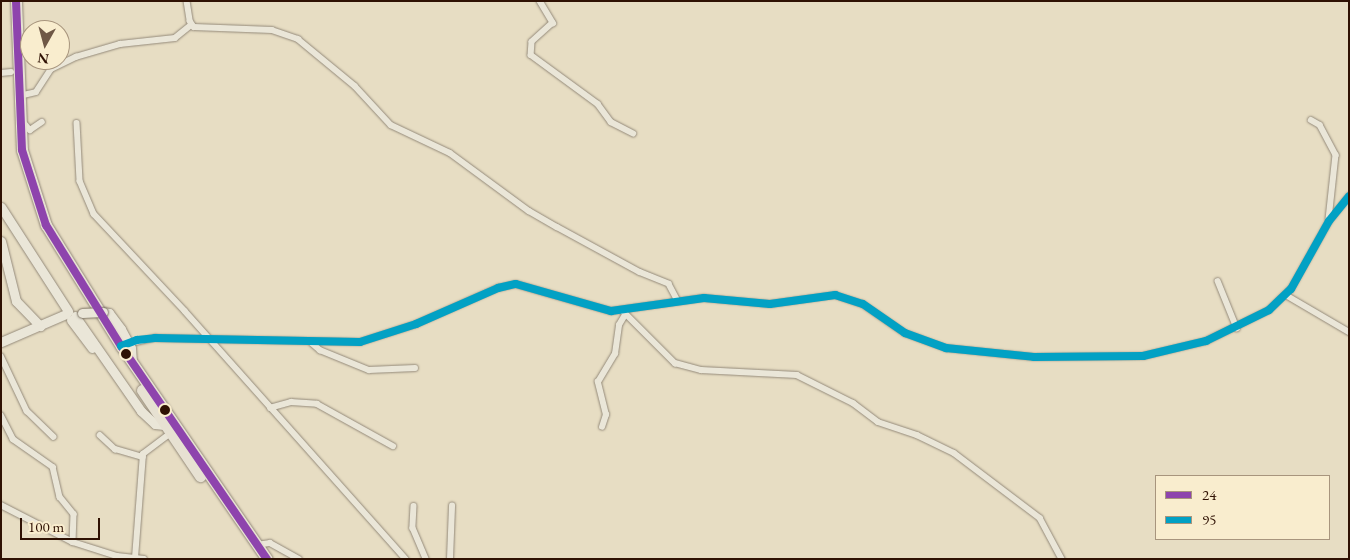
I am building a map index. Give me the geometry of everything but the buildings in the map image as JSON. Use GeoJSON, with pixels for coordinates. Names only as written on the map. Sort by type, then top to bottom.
{"type":"FeatureCollection","features":[{"type":"Feature","properties":{"kind":"highway"},"geometry":{"type":"LineString","coordinates":[[10,1],[6,72],[23,183],[35,215],[167,429],[259,559]]}},
{"type":"Feature","properties":{"kind":"highway"},"geometry":{"type":"LineString","coordinates":[[16,1],[22,150],[46,225],[125,345],[132,363],[267,559]]}},
{"type":"Feature","properties":{"kind":"main road"},"geometry":{"type":"LineString","coordinates":[[1,207],[72,316],[145,416],[155,424],[167,429]]}},
{"type":"Feature","properties":{"kind":"main road"},"geometry":{"type":"LineString","coordinates":[[1,241],[12,289],[21,309],[27,330]]}},
{"type":"Feature","properties":{"kind":"main road"},"geometry":{"type":"LineString","coordinates":[[21,309],[43,325]]}},
{"type":"Feature","properties":{"kind":"main road"},"geometry":{"type":"LineString","coordinates":[[1,342],[27,330],[72,316],[103,312],[115,320],[125,345]]}},
{"type":"Feature","properties":{"kind":"street"},"geometry":{"type":"LineString","coordinates":[[187,1],[191,24]]}},
{"type":"Feature","properties":{"kind":"street"},"geometry":{"type":"LineString","coordinates":[[540,1],[553,23],[532,42],[531,55],[598,104],[611,122],[633,133]]}},
{"type":"Feature","properties":{"kind":"street"},"geometry":{"type":"LineString","coordinates":[[42,122],[31,130],[25,127],[21,95],[37,91],[51,70],[76,56],[120,44],[175,38],[191,24]]}},
{"type":"Feature","properties":{"kind":"street"},"geometry":{"type":"LineString","coordinates":[[191,24],[200,28],[272,30],[298,39],[355,86],[391,125],[456,156],[550,223],[640,272],[669,284],[678,301]]}},
{"type":"Feature","properties":{"kind":"street"},"geometry":{"type":"LineString","coordinates":[[1311,120],[1320,125],[1336,155],[1329,221]]}},
{"type":"Feature","properties":{"kind":"street"},"geometry":{"type":"LineString","coordinates":[[77,123],[80,181],[94,214],[406,559]]}},
{"type":"Feature","properties":{"kind":"street"},"geometry":{"type":"LineString","coordinates":[[125,345],[156,338],[208,338],[312,343],[371,340],[513,284],[602,310],[624,313],[678,301],[715,297],[776,304],[835,295],[863,304],[905,333],[936,346],[1034,357],[1143,356],[1206,341],[1237,328],[1270,310],[1286,296],[1329,221],[1349,196]]}},
{"type":"Feature","properties":{"kind":"street"},"geometry":{"type":"LineString","coordinates":[[1218,281],[1237,328]]}},
{"type":"Feature","properties":{"kind":"street"},"geometry":{"type":"LineString","coordinates":[[1286,296],[1349,332]]}},
{"type":"Feature","properties":{"kind":"street"},"geometry":{"type":"LineString","coordinates":[[602,427],[606,415],[598,382],[616,354],[619,325],[624,313]]}},
{"type":"Feature","properties":{"kind":"street"},"geometry":{"type":"LineString","coordinates":[[624,313],[675,363],[701,370],[797,374],[853,403],[878,422],[917,435],[954,454],[1040,518],[1062,559]]}},
{"type":"Feature","properties":{"kind":"street"},"geometry":{"type":"LineString","coordinates":[[312,343],[320,350],[369,370],[415,368]]}},
{"type":"Feature","properties":{"kind":"street"},"geometry":{"type":"LineString","coordinates":[[1,356],[26,411],[54,438]]}},
{"type":"Feature","properties":{"kind":"street"},"geometry":{"type":"LineString","coordinates":[[270,408],[298,402],[317,404],[393,446]]}},
{"type":"Feature","properties":{"kind":"street"},"geometry":{"type":"LineString","coordinates":[[1,415],[13,439],[53,467],[60,497],[74,514],[73,542]]}},
{"type":"Feature","properties":{"kind":"street"},"geometry":{"type":"LineString","coordinates":[[135,558],[144,451],[167,429]]}},
{"type":"Feature","properties":{"kind":"street"},"geometry":{"type":"LineString","coordinates":[[100,434],[121,452],[143,457]]}},
{"type":"Feature","properties":{"kind":"street"},"geometry":{"type":"LineString","coordinates":[[1,505],[73,542],[144,559]]}},
{"type":"Feature","properties":{"kind":"street"},"geometry":{"type":"LineString","coordinates":[[414,506],[413,528],[426,559]]}},
{"type":"Feature","properties":{"kind":"street"},"geometry":{"type":"LineString","coordinates":[[450,559],[452,506]]}},
{"type":"Feature","properties":{"kind":"street"},"geometry":{"type":"LineString","coordinates":[[257,544],[270,543],[299,559]]}},
{"type":"Feature","properties":{"kind":"transit line","name":"24"},"geometry":{"type":"LineString","coordinates":[[16,1],[22,150],[46,225],[121,346],[267,559]]}},
{"type":"Feature","properties":{"kind":"transit line","name":"95"},"geometry":{"type":"LineString","coordinates":[[121,346],[137,340],[155,338],[360,342],[416,324],[498,288],[516,284],[611,311],[704,298],[770,304],[835,295],[863,304],[905,333],[946,348],[1034,357],[1143,356],[1206,341],[1269,310],[1291,289],[1329,221],[1349,196]]}}]}
